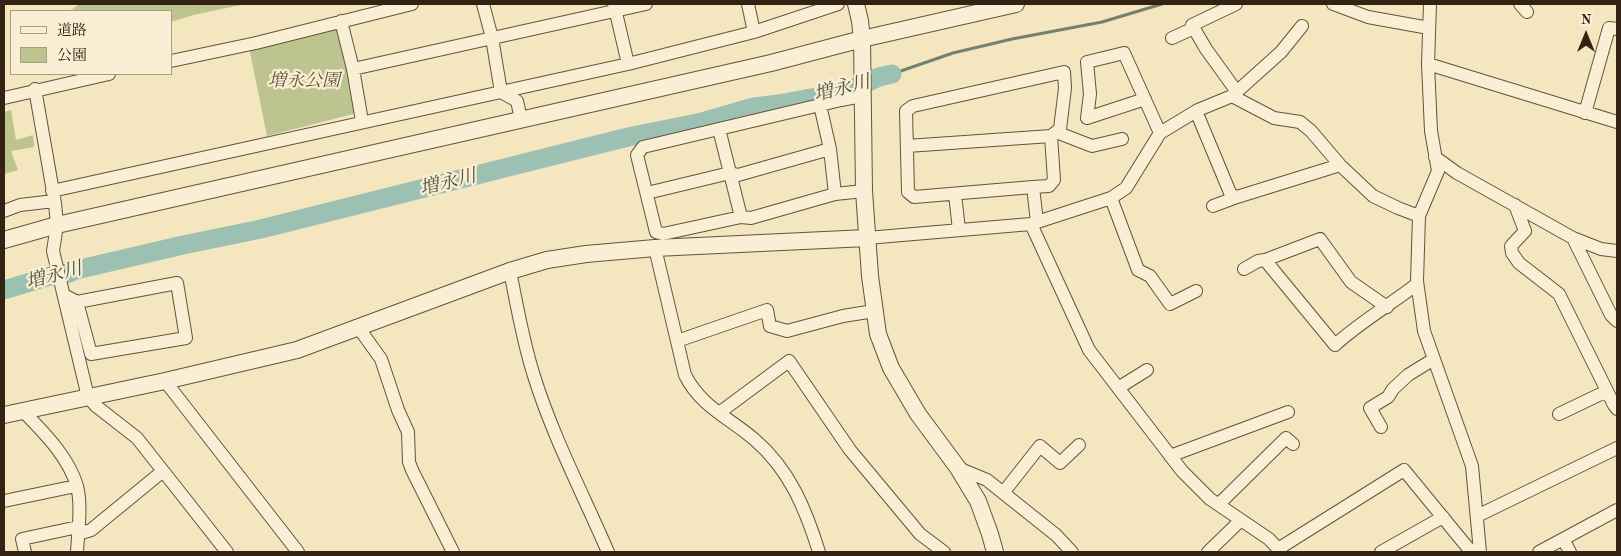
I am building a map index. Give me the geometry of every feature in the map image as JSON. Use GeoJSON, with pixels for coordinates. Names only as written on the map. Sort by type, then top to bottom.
{"type":"FeatureCollection","features":[{"type":"Feature","properties":{"kind":"street"},"geometry":{"type":"LineString","coordinates":[[172,61],[256,43],[407,4]]}},
{"type":"Feature","properties":{"kind":"street"},"geometry":{"type":"LineString","coordinates":[[483,4],[492,38],[501,92]]}},
{"type":"Feature","properties":{"kind":"street"},"geometry":{"type":"LineString","coordinates":[[353,69],[492,38],[615,7],[646,4]]}},
{"type":"Feature","properties":{"kind":"street"},"geometry":{"type":"LineString","coordinates":[[748,4],[754,32]]}},
{"type":"Feature","properties":{"kind":"street"},"geometry":{"type":"LineString","coordinates":[[4,211],[53,196],[362,121],[628,64],[754,32],[838,4]]}},
{"type":"Feature","properties":{"kind":"street"},"geometry":{"type":"LineString","coordinates":[[856,4],[862,39],[864,191],[867,238],[878,334],[891,368],[918,414],[958,468],[978,501],[995,552]]}},
{"type":"Feature","properties":{"kind":"street"},"geometry":{"type":"LineString","coordinates":[[4,240],[57,225],[771,63],[862,39],[1016,4]]}},
{"type":"Feature","properties":{"kind":"street"},"geometry":{"type":"LineString","coordinates":[[1236,4],[1192,25],[1235,94],[1274,118],[1300,122],[1311,131],[1340,165],[1373,196],[1419,216]]}},
{"type":"Feature","properties":{"kind":"street"},"geometry":{"type":"LineString","coordinates":[[1333,4],[1368,17],[1429,28]]}},
{"type":"Feature","properties":{"kind":"street"},"geometry":{"type":"LineString","coordinates":[[1033,187],[1034,223],[1088,350],[1182,471],[1210,499],[1269,539],[1279,551],[1404,470],[1468,548],[1478,552],[1477,516],[1472,466],[1424,331],[1417,284],[1419,216],[1438,171],[1431,131],[1428,64],[1430,4]]}},
{"type":"Feature","properties":{"kind":"street"},"geometry":{"type":"LineString","coordinates":[[615,7],[628,64]]}},
{"type":"Feature","properties":{"kind":"street"},"geometry":{"type":"LineString","coordinates":[[341,21],[353,69],[362,121]]}},
{"type":"Feature","properties":{"kind":"street"},"geometry":{"type":"LineString","coordinates":[[4,415],[165,381],[297,350],[510,271],[547,260],[577,255],[656,248],[867,238],[1034,223],[1111,198],[1126,188],[1160,133],[1196,111],[1235,94],[1281,52],[1302,26]]}},
{"type":"Feature","properties":{"kind":"street"},"geometry":{"type":"LineString","coordinates":[[1172,38],[1194,28]]}},
{"type":"Feature","properties":{"kind":"street"},"geometry":{"type":"LineString","coordinates":[[1585,113],[1609,28],[1617,29]]}},
{"type":"Feature","properties":{"kind":"street"},"geometry":{"type":"LineString","coordinates":[[1145,99],[1087,118],[1090,94],[1086,62],[1124,53],[1145,99],[1160,133]]}},
{"type":"Feature","properties":{"kind":"street"},"geometry":{"type":"LineString","coordinates":[[1428,64],[1617,122]]}},
{"type":"Feature","properties":{"kind":"street"},"geometry":{"type":"LineString","coordinates":[[1064,72],[1065,88],[1060,129],[1053,134],[1054,180],[1049,186],[914,197],[908,192],[906,111],[913,106],[1064,72]]}},
{"type":"Feature","properties":{"kind":"street"},"geometry":{"type":"LineString","coordinates":[[4,98],[104,75]]}},
{"type":"Feature","properties":{"kind":"street"},"geometry":{"type":"LineString","coordinates":[[35,90],[57,225],[54,251],[88,397],[96,406],[136,438],[228,552]]}},
{"type":"Feature","properties":{"kind":"street"},"geometry":{"type":"LineString","coordinates":[[501,92],[517,101],[521,119]]}},
{"type":"Feature","properties":{"kind":"street"},"geometry":{"type":"LineString","coordinates":[[862,96],[643,147],[637,155],[656,232],[663,234],[741,217],[751,218],[835,194],[864,191]]}},
{"type":"Feature","properties":{"kind":"street"},"geometry":{"type":"LineString","coordinates":[[820,105],[830,149],[835,194]]}},
{"type":"Feature","properties":{"kind":"street"},"geometry":{"type":"LineString","coordinates":[[1196,111],[1231,195],[1237,197]]}},
{"type":"Feature","properties":{"kind":"street"},"geometry":{"type":"LineString","coordinates":[[719,129],[741,217]]}},
{"type":"Feature","properties":{"kind":"street"},"geometry":{"type":"LineString","coordinates":[[907,146],[1053,134],[1092,146],[1122,140]]}},
{"type":"Feature","properties":{"kind":"street"},"geometry":{"type":"LineString","coordinates":[[647,193],[730,173],[738,175],[830,149]]}},
{"type":"Feature","properties":{"kind":"street"},"geometry":{"type":"LineString","coordinates":[[1435,157],[1573,238],[1601,249],[1617,251]]}},
{"type":"Feature","properties":{"kind":"street"},"geometry":{"type":"LineString","coordinates":[[1213,206],[1340,165]]}},
{"type":"Feature","properties":{"kind":"street"},"geometry":{"type":"LineString","coordinates":[[955,194],[959,230]]}},
{"type":"Feature","properties":{"kind":"street"},"geometry":{"type":"LineString","coordinates":[[1111,198],[1138,270],[1150,276],[1170,304],[1196,291]]}},
{"type":"Feature","properties":{"kind":"street"},"geometry":{"type":"LineString","coordinates":[[1514,205],[1525,231],[1511,246],[1512,254],[1520,263],[1559,294],[1617,409]]}},
{"type":"Feature","properties":{"kind":"street"},"geometry":{"type":"LineString","coordinates":[[1573,238],[1611,315],[1617,322]]}},
{"type":"Feature","properties":{"kind":"street"},"geometry":{"type":"LineString","coordinates":[[1244,269],[1258,261],[1320,239],[1351,282],[1387,306]]}},
{"type":"Feature","properties":{"kind":"street"},"geometry":{"type":"LineString","coordinates":[[656,248],[685,376],[701,399],[756,440],[776,460],[799,495],[821,551]]}},
{"type":"Feature","properties":{"kind":"street"},"geometry":{"type":"LineString","coordinates":[[1265,260],[1335,345],[1352,329],[1417,284]]}},
{"type":"Feature","properties":{"kind":"street"},"geometry":{"type":"LineString","coordinates":[[510,271],[534,377],[568,464],[608,552]]}},
{"type":"Feature","properties":{"kind":"street"},"geometry":{"type":"LineString","coordinates":[[63,291],[77,302],[91,354],[186,338],[177,283],[77,302]]}},
{"type":"Feature","properties":{"kind":"street"},"geometry":{"type":"LineString","coordinates":[[677,341],[767,310],[770,326],[787,331],[843,316],[874,311]]}},
{"type":"Feature","properties":{"kind":"street"},"geometry":{"type":"LineString","coordinates":[[358,327],[381,359],[398,410],[408,432],[409,462],[412,470],[454,552]]}},
{"type":"Feature","properties":{"kind":"street"},"geometry":{"type":"LineString","coordinates":[[1381,428],[1370,408],[1388,398],[1394,389],[1408,376],[1434,359]]}},
{"type":"Feature","properties":{"kind":"street"},"geometry":{"type":"LineString","coordinates":[[719,413],[789,361],[850,450],[920,534],[944,552]]}},
{"type":"Feature","properties":{"kind":"street"},"geometry":{"type":"LineString","coordinates":[[1118,388],[1147,370]]}},
{"type":"Feature","properties":{"kind":"street"},"geometry":{"type":"LineString","coordinates":[[165,381],[298,552]]}},
{"type":"Feature","properties":{"kind":"street"},"geometry":{"type":"LineString","coordinates":[[1558,414],[1607,391]]}},
{"type":"Feature","properties":{"kind":"street"},"geometry":{"type":"LineString","coordinates":[[23,411],[54,444],[71,471],[76,486],[78,504],[77,552]]}},
{"type":"Feature","properties":{"kind":"street"},"geometry":{"type":"LineString","coordinates":[[1170,456],[1288,412]]}},
{"type":"Feature","properties":{"kind":"street"},"geometry":{"type":"LineString","coordinates":[[1218,504],[1285,438]]}},
{"type":"Feature","properties":{"kind":"street"},"geometry":{"type":"LineString","coordinates":[[1003,493],[1040,446],[1060,463],[1079,445]]}},
{"type":"Feature","properties":{"kind":"street"},"geometry":{"type":"LineString","coordinates":[[1477,516],[1617,448]]}},
{"type":"Feature","properties":{"kind":"street"},"geometry":{"type":"LineString","coordinates":[[958,468],[987,480],[1056,535],[1072,552]]}},
{"type":"Feature","properties":{"kind":"street"},"geometry":{"type":"LineString","coordinates":[[25,552],[22,539],[78,530],[91,530],[163,471]]}},
{"type":"Feature","properties":{"kind":"street"},"geometry":{"type":"LineString","coordinates":[[4,501],[76,486]]}},
{"type":"Feature","properties":{"kind":"street"},"geometry":{"type":"LineString","coordinates":[[1539,552],[1617,510]]}},
{"type":"Feature","properties":{"kind":"street"},"geometry":{"type":"LineString","coordinates":[[1381,552],[1443,516]]}},
{"type":"Feature","properties":{"kind":"street"},"geometry":{"type":"LineString","coordinates":[[1208,552],[1241,520]]}},
{"type":"Feature","properties":{"kind":"street"},"geometry":{"type":"LineString","coordinates":[[1563,539],[1570,552]]}},
{"type":"Feature","properties":{"kind":"green space"},"geometry":{"type":"Polygon","coordinates":[[[79,4],[246,4],[193,15],[172,22],[172,10],[71,10],[79,4]]]}},
{"type":"Feature","properties":{"kind":"green space","name":"増永公園"},"geometry":{"type":"Polygon","coordinates":[[[342,27],[357,113],[267,136],[249,47],[342,27]]]}},
{"type":"Feature","properties":{"kind":"green space"},"geometry":{"type":"Polygon","coordinates":[[[11,110],[16,140],[33,135],[34,147],[11,151],[18,170],[4,174],[4,112],[11,110]]]}},
{"type":"Feature","properties":{"kind":"waterway"},"geometry":{"type":"LineString","coordinates":[[892,74],[953,53],[1012,39],[1102,22],[1162,4]]}},
{"type":"Feature","properties":{"kind":"waterway","name":"増永川"},"geometry":{"type":"LineString","coordinates":[[4,290],[50,276],[261,229],[628,137],[702,122],[754,107],[848,91],[879,77],[892,74]]}}]}
